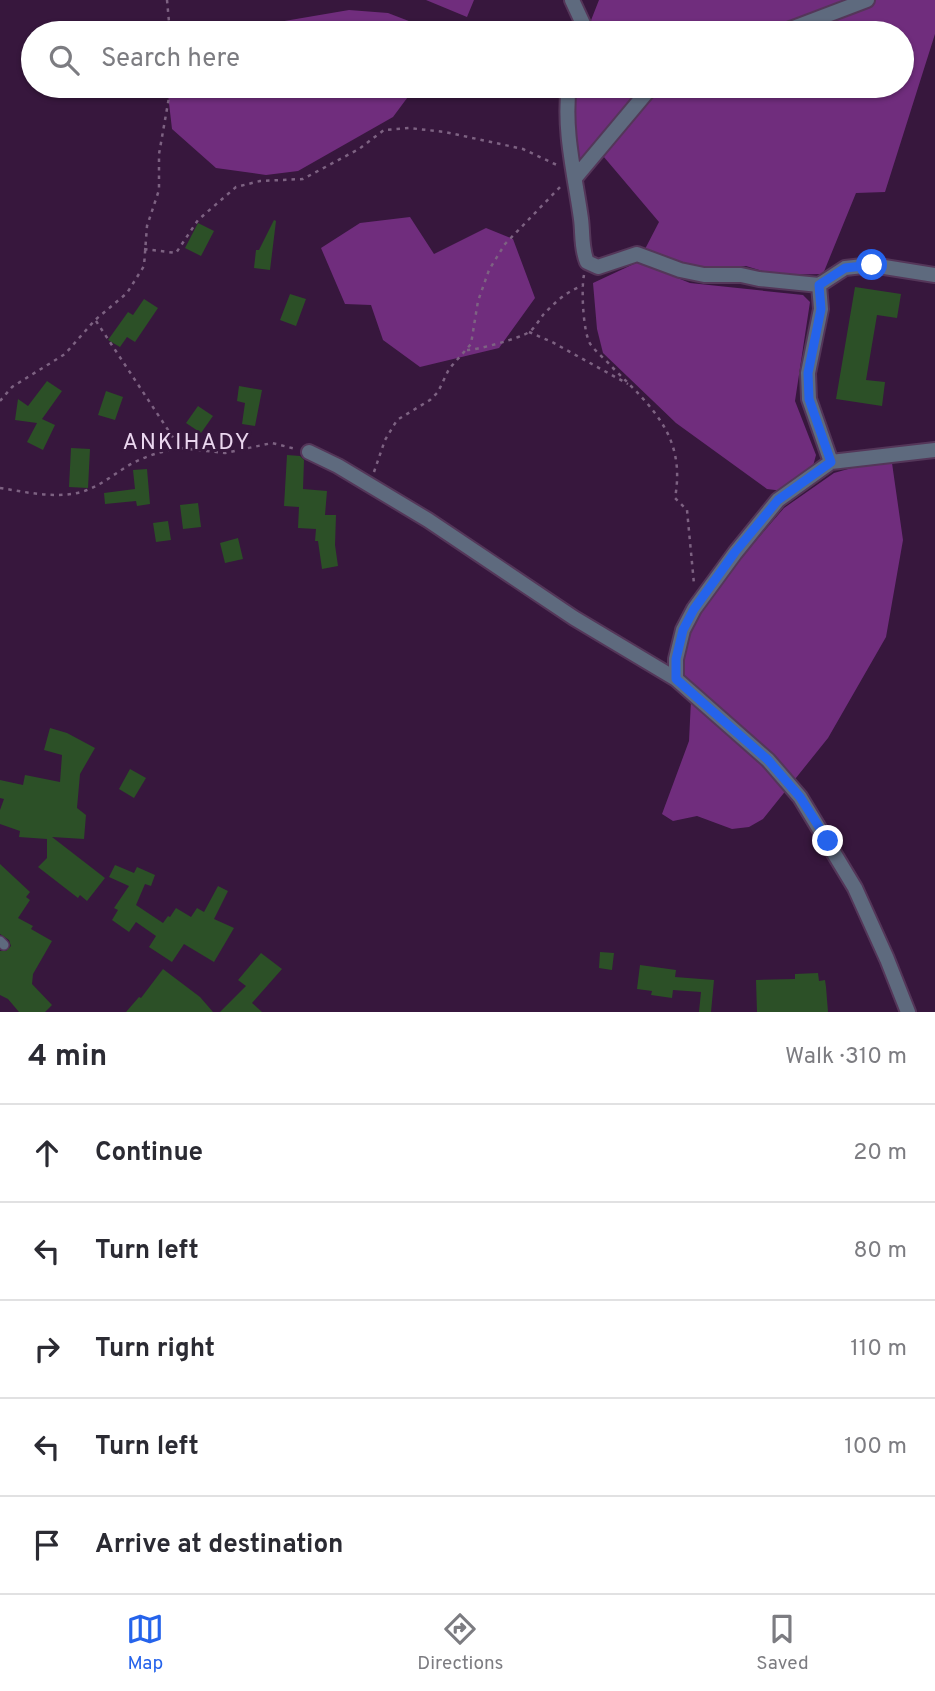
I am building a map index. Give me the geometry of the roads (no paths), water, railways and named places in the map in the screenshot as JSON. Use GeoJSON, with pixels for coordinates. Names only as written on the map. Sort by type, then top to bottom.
{"type":"FeatureCollection","features":[{"type":"Feature","properties":{"kind":"street"},"geometry":{"type":"LineString","coordinates":[[572,0],[582,21]]}},
{"type":"Feature","properties":{"kind":"street"},"geometry":{"type":"LineString","coordinates":[[812,21],[867,0]]}},
{"type":"Feature","properties":{"kind":"street"},"geometry":{"type":"LineString","coordinates":[[568,98],[583,251],[587,262],[598,267],[637,254],[680,270],[704,275],[741,275],[819,285],[845,268],[872,265],[935,275]]}},
{"type":"Feature","properties":{"kind":"street"},"geometry":{"type":"LineString","coordinates":[[575,178],[642,98]]}},
{"type":"Feature","properties":{"kind":"street"},"geometry":{"type":"LineString","coordinates":[[819,285],[821,309],[808,373],[809,399],[831,462]]}},
{"type":"Feature","properties":{"kind":"street"},"geometry":{"type":"LineString","coordinates":[[676,679],[676,659],[683,630],[694,609],[735,552],[778,500],[831,462],[935,450]]}},
{"type":"Feature","properties":{"kind":"street"},"geometry":{"type":"LineString","coordinates":[[309,452],[428,520],[574,618],[676,679],[768,760],[800,797],[855,888],[908,1012]]}},
{"type":"Feature","properties":{"kind":"district","name":"ANKIHADY"},"geometry":{"type":"Point","coordinates":[187,441]}}]}
